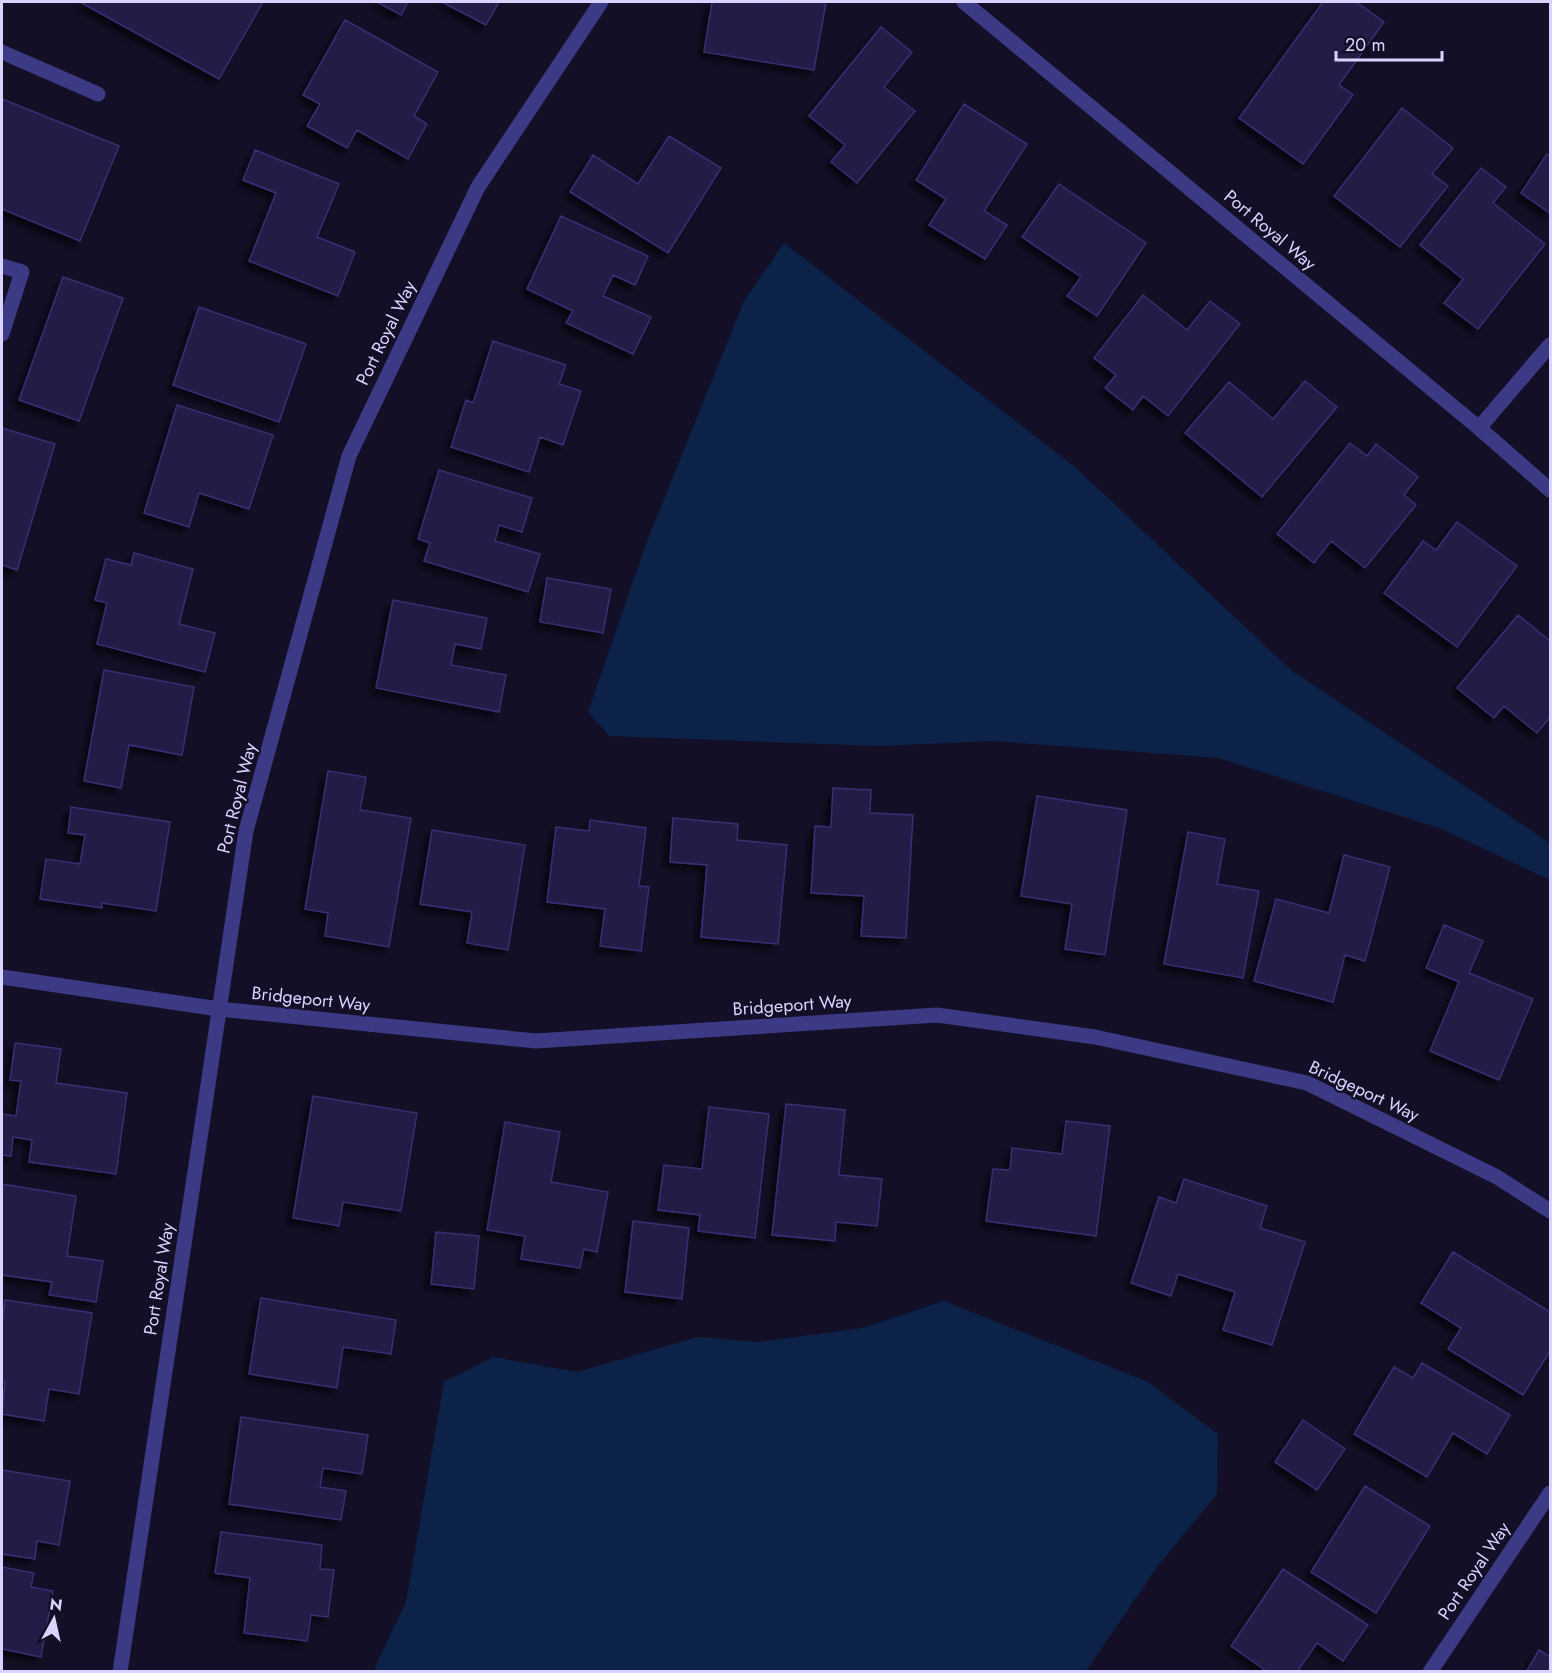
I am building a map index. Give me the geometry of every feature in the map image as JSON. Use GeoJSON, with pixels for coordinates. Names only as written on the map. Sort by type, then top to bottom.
{"type":"FeatureCollection","features":[{"type":"Feature","properties":{"kind":"street","name":"Port Royal Way"},"geometry":{"type":"LineString","coordinates":[[120,1671],[246,831],[349,456],[478,187],[601,2]]}},
{"type":"Feature","properties":{"kind":"street","name":"Port Royal Way"},"geometry":{"type":"LineString","coordinates":[[964,2],[1551,490]]}},
{"type":"Feature","properties":{"kind":"street"},"geometry":{"type":"LineString","coordinates":[[2,52],[98,93]]}},
{"type":"Feature","properties":{"kind":"street"},"geometry":{"type":"LineString","coordinates":[[2,266],[22,272],[2,334]]}},
{"type":"Feature","properties":{"kind":"street"},"geometry":{"type":"LineString","coordinates":[[1479,428],[1551,345]]}},
{"type":"Feature","properties":{"kind":"street","name":"Bridgeport Way"},"geometry":{"type":"LineString","coordinates":[[2,977],[219,1010],[536,1041],[937,1015],[1095,1037],[1307,1083],[1497,1176],[1551,1211]]}},
{"type":"Feature","properties":{"kind":"street","name":"Port Royal Way"},"geometry":{"type":"LineString","coordinates":[[1431,1671],[1551,1493]]}},
{"type":"Feature","properties":{"kind":"water"},"geometry":{"type":"Polygon","coordinates":[[[784,243],[1075,467],[1291,670],[1550,843],[1550,880],[1442,829],[1218,758],[994,741],[880,746],[609,736],[588,712],[647,541],[744,301],[784,243]]]}},
{"type":"Feature","properties":{"kind":"water"},"geometry":{"type":"Polygon","coordinates":[[[944,1301],[1148,1382],[1218,1434],[1217,1494],[1157,1567],[1086,1671],[376,1671],[375,1667],[406,1602],[444,1382],[493,1357],[577,1372],[698,1337],[758,1342],[862,1328],[944,1301]]]}},
{"type":"Feature","properties":{"kind":"building"},"geometry":{"type":"Polygon","coordinates":[[[80,2],[263,2],[219,79],[80,2]]]}},
{"type":"Feature","properties":{"kind":"building"},"geometry":{"type":"Polygon","coordinates":[[[377,2],[408,2],[401,15],[377,2]]]}},
{"type":"Feature","properties":{"kind":"building"},"geometry":{"type":"Polygon","coordinates":[[[442,2],[499,2],[486,25],[442,2]]]}},
{"type":"Feature","properties":{"kind":"building"},"geometry":{"type":"Polygon","coordinates":[[[712,2],[826,2],[814,70],[704,52],[712,2]]]}},
{"type":"Feature","properties":{"kind":"building"},"geometry":{"type":"Polygon","coordinates":[[[1323,2],[1356,2],[1384,22],[1339,85],[1353,95],[1303,164],[1239,118],[1323,2]]]}},
{"type":"Feature","properties":{"kind":"building"},"geometry":{"type":"Polygon","coordinates":[[[345,20],[438,72],[414,116],[427,124],[408,159],[357,130],[347,148],[307,126],[320,104],[303,95],[345,20]]]}},
{"type":"Feature","properties":{"kind":"building"},"geometry":{"type":"Polygon","coordinates":[[[881,27],[912,52],[884,87],[915,111],[857,183],[831,162],[845,145],[809,116],[881,27]]]}},
{"type":"Feature","properties":{"kind":"building"},"geometry":{"type":"Polygon","coordinates":[[[2,99],[119,146],[80,241],[2,209],[2,99]]]}},
{"type":"Feature","properties":{"kind":"building"},"geometry":{"type":"Polygon","coordinates":[[[964,104],[1027,144],[984,211],[1007,225],[985,259],[929,225],[946,199],[916,180],[964,104]]]}},
{"type":"Feature","properties":{"kind":"building"},"geometry":{"type":"Polygon","coordinates":[[[1402,108],[1453,148],[1432,174],[1448,186],[1400,247],[1334,196],[1402,108]]]}},
{"type":"Feature","properties":{"kind":"building"},"geometry":{"type":"Polygon","coordinates":[[[669,136],[721,168],[668,253],[570,192],[593,155],[638,184],[669,136]]]}},
{"type":"Feature","properties":{"kind":"building"},"geometry":{"type":"Polygon","coordinates":[[[255,150],[339,184],[317,237],[355,252],[338,296],[249,261],[276,193],[243,180],[255,150]]]}},
{"type":"Feature","properties":{"kind":"building"},"geometry":{"type":"Polygon","coordinates":[[[1547,154],[1550,156],[1550,213],[1521,193],[1547,154]]]}},
{"type":"Feature","properties":{"kind":"building"},"geometry":{"type":"Polygon","coordinates":[[[1481,168],[1506,187],[1493,203],[1545,244],[1478,329],[1444,303],[1463,279],[1420,245],[1481,168]]]}},
{"type":"Feature","properties":{"kind":"building"},"geometry":{"type":"Polygon","coordinates":[[[1059,184],[1146,243],[1097,316],[1067,296],[1081,277],[1022,237],[1059,184]]]}},
{"type":"Feature","properties":{"kind":"building"},"geometry":{"type":"Polygon","coordinates":[[[561,216],[648,256],[635,285],[613,275],[603,296],[651,317],[633,354],[566,323],[573,311],[527,289],[561,216]]]}},
{"type":"Feature","properties":{"kind":"building"},"geometry":{"type":"Polygon","coordinates":[[[63,277],[123,298],[79,421],[19,400],[63,277]]]}},
{"type":"Feature","properties":{"kind":"building"},"geometry":{"type":"Polygon","coordinates":[[[1143,295],[1187,330],[1210,301],[1240,324],[1168,416],[1143,396],[1133,410],[1105,388],[1116,375],[1094,358],[1143,295]]]}},
{"type":"Feature","properties":{"kind":"building"},"geometry":{"type":"Polygon","coordinates":[[[199,307],[306,344],[279,422],[173,385],[199,307]]]}},
{"type":"Feature","properties":{"kind":"building"},"geometry":{"type":"Polygon","coordinates":[[[493,341],[566,365],[559,384],[581,391],[563,445],[540,437],[529,472],[451,447],[466,400],[473,403],[493,341]]]}},
{"type":"Feature","properties":{"kind":"building"},"geometry":{"type":"Polygon","coordinates":[[[1305,381],[1337,407],[1262,497],[1185,433],[1229,382],[1273,419],[1305,381]]]}},
{"type":"Feature","properties":{"kind":"building"},"geometry":{"type":"Polygon","coordinates":[[[177,405],[273,435],[249,509],[199,493],[189,527],[144,513],[177,405]]]}},
{"type":"Feature","properties":{"kind":"building"},"geometry":{"type":"Polygon","coordinates":[[[2,428],[55,444],[17,570],[2,565],[2,428]]]}},
{"type":"Feature","properties":{"kind":"building"},"geometry":{"type":"Polygon","coordinates":[[[1350,443],[1367,456],[1376,444],[1418,477],[1404,495],[1416,505],[1365,568],[1331,541],[1314,563],[1277,534],[1350,443]]]}},
{"type":"Feature","properties":{"kind":"building"},"geometry":{"type":"Polygon","coordinates":[[[439,470],[532,498],[522,532],[499,525],[495,541],[540,554],[528,592],[424,561],[430,543],[418,539],[439,470]]]}},
{"type":"Feature","properties":{"kind":"building"},"geometry":{"type":"Polygon","coordinates":[[[1457,522],[1517,566],[1457,647],[1384,593],[1423,541],[1436,550],[1457,522]]]}},
{"type":"Feature","properties":{"kind":"building"},"geometry":{"type":"Polygon","coordinates":[[[134,553],[193,569],[179,624],[215,633],[205,672],[97,644],[107,603],[95,600],[106,559],[131,565],[134,553]]]}},
{"type":"Feature","properties":{"kind":"building"},"geometry":{"type":"Polygon","coordinates":[[[547,578],[611,589],[603,633],[540,622],[547,578]]]}},
{"type":"Feature","properties":{"kind":"building"},"geometry":{"type":"Polygon","coordinates":[[[393,600],[487,618],[481,649],[455,644],[451,665],[506,675],[499,712],[376,688],[393,600]]]}},
{"type":"Feature","properties":{"kind":"building"},"geometry":{"type":"Polygon","coordinates":[[[1518,615],[1550,641],[1550,717],[1537,733],[1504,706],[1494,718],[1457,688],[1518,615]]]}},
{"type":"Feature","properties":{"kind":"building"},"geometry":{"type":"Polygon","coordinates":[[[104,670],[194,687],[182,755],[129,745],[121,788],[84,781],[104,670]]]}},
{"type":"Feature","properties":{"kind":"building"},"geometry":{"type":"Polygon","coordinates":[[[328,771],[366,777],[360,810],[411,818],[389,947],[325,936],[328,913],[305,909],[328,771]]]}},
{"type":"Feature","properties":{"kind":"building"},"geometry":{"type":"Polygon","coordinates":[[[833,788],[871,790],[870,813],[913,815],[906,938],[861,936],[864,896],[811,893],[815,826],[831,827],[833,788]]]}},
{"type":"Feature","properties":{"kind":"building"},"geometry":{"type":"Polygon","coordinates":[[[1037,796],[1127,810],[1105,955],[1065,949],[1072,904],[1021,896],[1037,796]]]}},
{"type":"Feature","properties":{"kind":"building"},"geometry":{"type":"Polygon","coordinates":[[[71,807],[170,822],[156,911],[102,903],[102,908],[40,899],[46,859],[80,864],[85,835],[68,833],[71,807]]]}},
{"type":"Feature","properties":{"kind":"building"},"geometry":{"type":"Polygon","coordinates":[[[673,818],[738,824],[737,840],[787,845],[778,944],[701,937],[707,865],[670,862],[673,818]]]}},
{"type":"Feature","properties":{"kind":"building"},"geometry":{"type":"Polygon","coordinates":[[[590,820],[646,828],[639,886],[649,887],[641,951],[600,946],[605,909],[547,902],[556,827],[589,831],[590,820]]]}},
{"type":"Feature","properties":{"kind":"building"},"geometry":{"type":"Polygon","coordinates":[[[432,830],[525,845],[508,950],[467,943],[472,912],[420,904],[432,830]]]}},
{"type":"Feature","properties":{"kind":"building"},"geometry":{"type":"Polygon","coordinates":[[[1188,832],[1225,839],[1217,884],[1259,891],[1243,978],[1164,964],[1188,832]]]}},
{"type":"Feature","properties":{"kind":"building"},"geometry":{"type":"Polygon","coordinates":[[[1344,855],[1390,867],[1365,961],[1345,955],[1333,1002],[1254,981],[1276,899],[1329,913],[1344,855]]]}},
{"type":"Feature","properties":{"kind":"building"},"geometry":{"type":"Polygon","coordinates":[[[1444,925],[1483,941],[1469,973],[1533,999],[1499,1080],[1430,1051],[1459,982],[1426,968],[1444,925]]]}},
{"type":"Feature","properties":{"kind":"building"},"geometry":{"type":"Polygon","coordinates":[[[15,1043],[61,1049],[56,1083],[127,1093],[116,1174],[29,1162],[32,1140],[13,1137],[11,1156],[2,1155],[2,1114],[16,1116],[21,1081],[10,1080],[15,1043]]]}},
{"type":"Feature","properties":{"kind":"building"},"geometry":{"type":"Polygon","coordinates":[[[313,1096],[417,1113],[401,1211],[343,1202],[339,1226],[293,1218],[313,1096]]]}},
{"type":"Feature","properties":{"kind":"building"},"geometry":{"type":"Polygon","coordinates":[[[786,1104],[845,1110],[839,1175],[882,1179],[877,1226],[836,1222],[835,1241],[772,1235],[786,1104]]]}},
{"type":"Feature","properties":{"kind":"building"},"geometry":{"type":"Polygon","coordinates":[[[709,1107],[769,1114],[755,1238],[698,1231],[700,1215],[658,1210],[664,1165],[702,1169],[709,1107]]]}},
{"type":"Feature","properties":{"kind":"building"},"geometry":{"type":"Polygon","coordinates":[[[1066,1121],[1110,1126],[1096,1236],[986,1221],[993,1169],[1010,1170],[1012,1148],[1062,1154],[1066,1121]]]}},
{"type":"Feature","properties":{"kind":"building"},"geometry":{"type":"Polygon","coordinates":[[[505,1122],[560,1132],[551,1182],[608,1192],[597,1252],[584,1249],[580,1268],[521,1259],[525,1236],[487,1230],[505,1122]]]}},
{"type":"Feature","properties":{"kind":"building"},"geometry":{"type":"Polygon","coordinates":[[[1184,1179],[1267,1206],[1260,1228],[1305,1242],[1272,1345],[1223,1330],[1235,1292],[1178,1274],[1171,1296],[1131,1283],[1159,1197],[1176,1203],[1184,1179]]]}},
{"type":"Feature","properties":{"kind":"building"},"geometry":{"type":"Polygon","coordinates":[[[2,1184],[76,1196],[67,1256],[103,1261],[96,1302],[49,1295],[52,1282],[2,1275],[2,1184]]]}},
{"type":"Feature","properties":{"kind":"building"},"geometry":{"type":"Polygon","coordinates":[[[633,1221],[689,1228],[682,1299],[625,1292],[633,1221]]]}},
{"type":"Feature","properties":{"kind":"building"},"geometry":{"type":"Polygon","coordinates":[[[436,1232],[479,1236],[474,1289],[431,1284],[436,1232]]]}},
{"type":"Feature","properties":{"kind":"building"},"geometry":{"type":"Polygon","coordinates":[[[1453,1252],[1550,1312],[1550,1351],[1523,1395],[1448,1349],[1461,1328],[1421,1303],[1453,1252]]]}},
{"type":"Feature","properties":{"kind":"building"},"geometry":{"type":"Polygon","coordinates":[[[261,1298],[396,1320],[391,1354],[343,1347],[337,1388],[249,1374],[261,1298]]]}},
{"type":"Feature","properties":{"kind":"building"},"geometry":{"type":"Polygon","coordinates":[[[5,1300],[92,1313],[79,1394],[49,1389],[44,1421],[2,1414],[5,1382],[2,1382],[2,1324],[5,1300]]]}},
{"type":"Feature","properties":{"kind":"building"},"geometry":{"type":"Polygon","coordinates":[[[1422,1363],[1510,1415],[1487,1454],[1453,1433],[1427,1477],[1354,1434],[1394,1367],[1413,1378],[1422,1363]]]}},
{"type":"Feature","properties":{"kind":"building"},"geometry":{"type":"Polygon","coordinates":[[[241,1417],[368,1435],[362,1474],[323,1468],[320,1487],[346,1491],[341,1520],[229,1504],[241,1417]]]}},
{"type":"Feature","properties":{"kind":"building"},"geometry":{"type":"Polygon","coordinates":[[[1303,1420],[1345,1449],[1317,1490],[1275,1462],[1303,1420]]]}},
{"type":"Feature","properties":{"kind":"building"},"geometry":{"type":"Polygon","coordinates":[[[2,1470],[70,1481],[59,1545],[37,1541],[35,1559],[2,1554],[2,1470]]]}},
{"type":"Feature","properties":{"kind":"building"},"geometry":{"type":"Polygon","coordinates":[[[1365,1486],[1430,1526],[1376,1613],[1311,1572],[1365,1486]]]}},
{"type":"Feature","properties":{"kind":"building"},"geometry":{"type":"Polygon","coordinates":[[[221,1532],[322,1545],[320,1569],[334,1570],[328,1617],[311,1615],[307,1641],[244,1633],[250,1578],[215,1573],[221,1532]]]}},
{"type":"Feature","properties":{"kind":"building"},"geometry":{"type":"Polygon","coordinates":[[[2,1567],[34,1573],[31,1587],[53,1591],[41,1657],[2,1649],[2,1567]]]}},
{"type":"Feature","properties":{"kind":"building"},"geometry":{"type":"Polygon","coordinates":[[[1283,1569],[1368,1625],[1343,1661],[1317,1643],[1297,1672],[1268,1672],[1231,1646],[1283,1569]]]}},
{"type":"Feature","properties":{"kind":"building"},"geometry":{"type":"Polygon","coordinates":[[[1539,1650],[1550,1657],[1550,1672],[1526,1672],[1539,1650]]]}}]}
